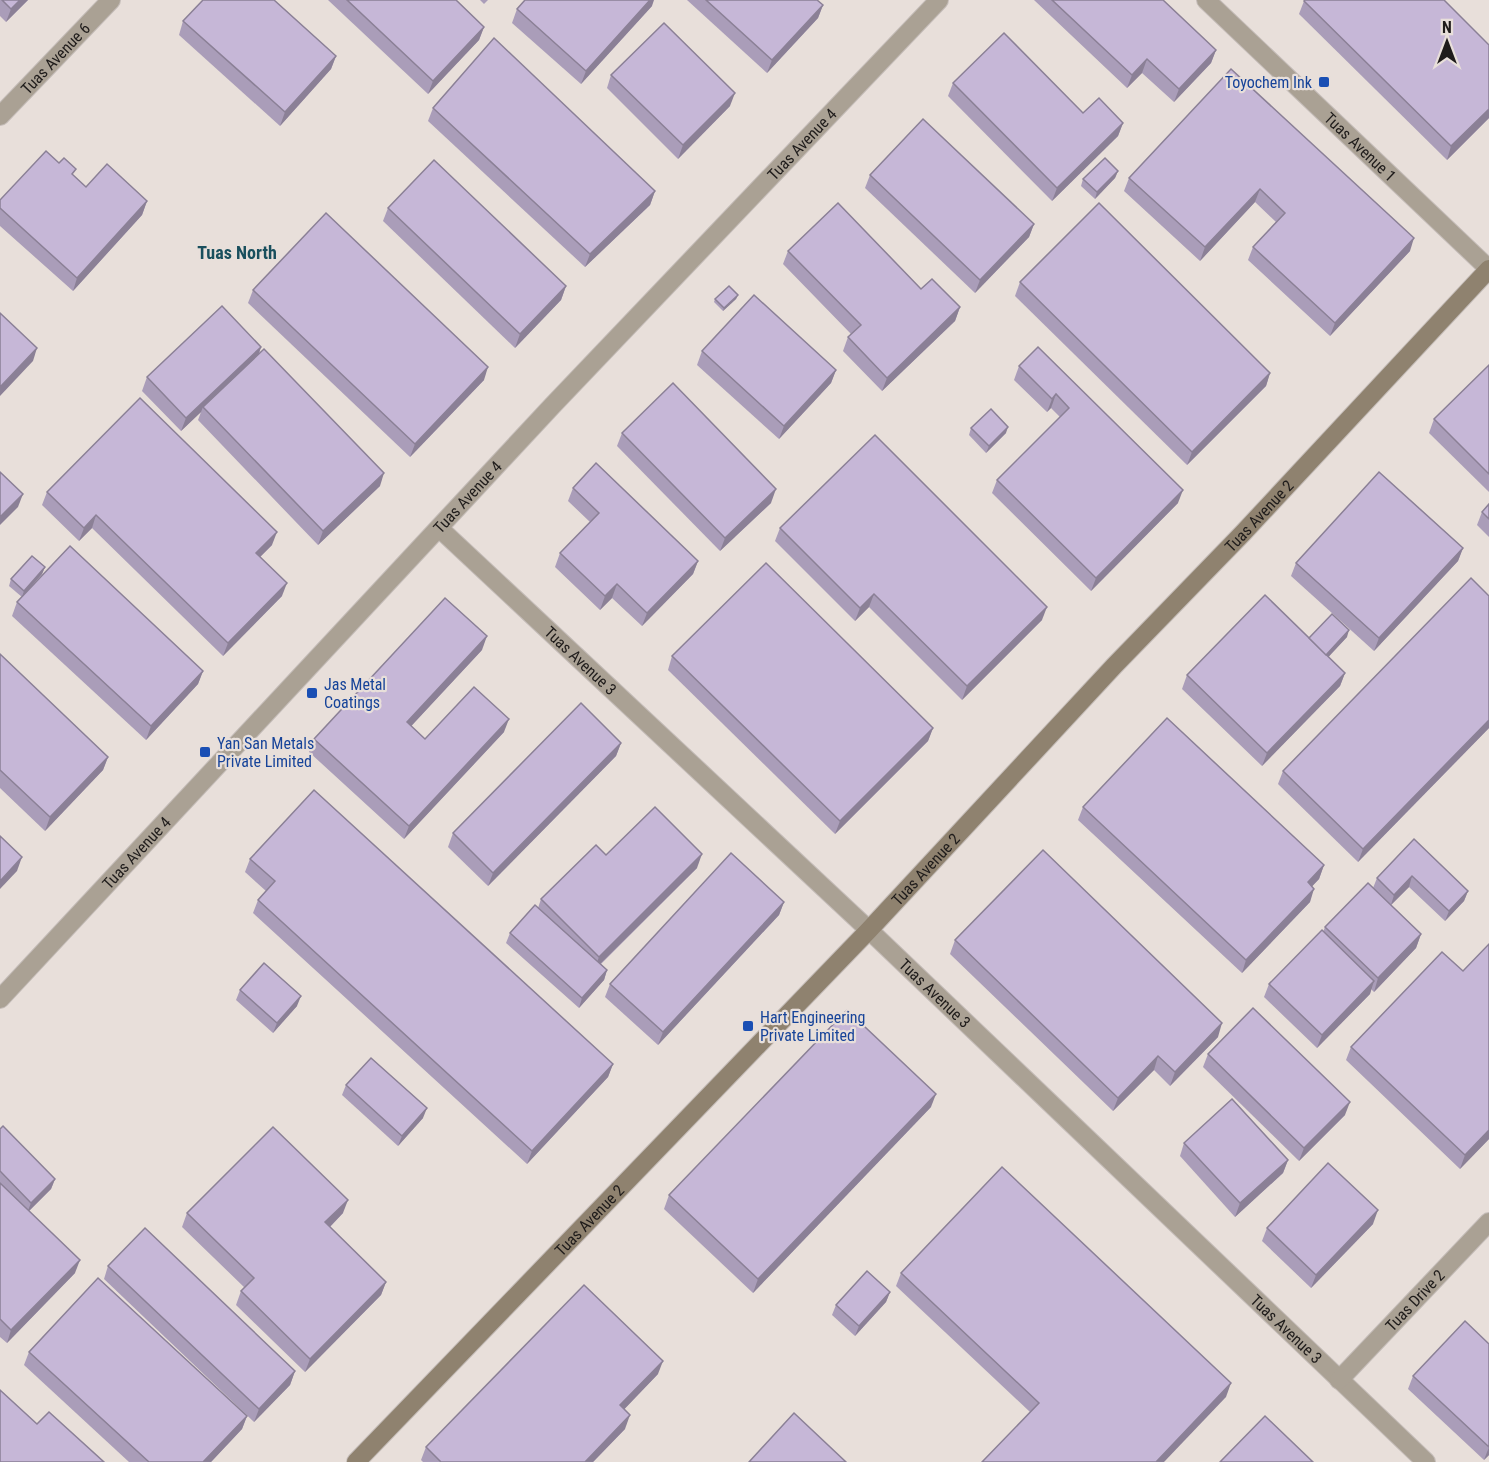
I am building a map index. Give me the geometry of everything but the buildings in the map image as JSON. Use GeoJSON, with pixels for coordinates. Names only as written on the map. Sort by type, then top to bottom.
{"type":"FeatureCollection","features":[{"type":"Feature","properties":{"kind":"street","name":"Tuas Avenue 6"},"geometry":{"type":"LineString","coordinates":[[0,116],[111,0]]}},
{"type":"Feature","properties":{"kind":"street","name":"Tuas Avenue 4"},"geometry":{"type":"LineString","coordinates":[[0,999],[439,528],[939,0]]}},
{"type":"Feature","properties":{"kind":"street","name":"Tuas Avenue 1"},"geometry":{"type":"LineString","coordinates":[[1206,0],[1489,269]]}},
{"type":"Feature","properties":{"kind":"street","name":"Tuas Avenue 2"},"geometry":{"type":"LineString","coordinates":[[356,1462],[869,930],[1114,666],[1243,533],[1489,269]]}},
{"type":"Feature","properties":{"kind":"street","name":"Tuas Avenue 3"},"geometry":{"type":"LineString","coordinates":[[439,528],[869,930],[1426,1462]]}},
{"type":"Feature","properties":{"kind":"street","name":"Tuas Drive 2"},"geometry":{"type":"LineString","coordinates":[[1339,1380],[1489,1222]]}},
{"type":"Feature","properties":{"kind":"place","name":"Toyochem Ink"},"geometry":{"type":"Point","coordinates":[1324,82]}},
{"type":"Feature","properties":{"kind":"place","name":"Jas Metal Coatings"},"geometry":{"type":"Point","coordinates":[312,693]}},
{"type":"Feature","properties":{"kind":"place","name":"Yan San Metals Private Limited"},"geometry":{"type":"Point","coordinates":[205,752]}},
{"type":"Feature","properties":{"kind":"place","name":"Hart Engineering Private Limited"},"geometry":{"type":"Point","coordinates":[748,1026]}},
{"type":"Feature","properties":{"kind":"district","name":"Tuas North"},"geometry":{"type":"Point","coordinates":[237,253]}}]}
